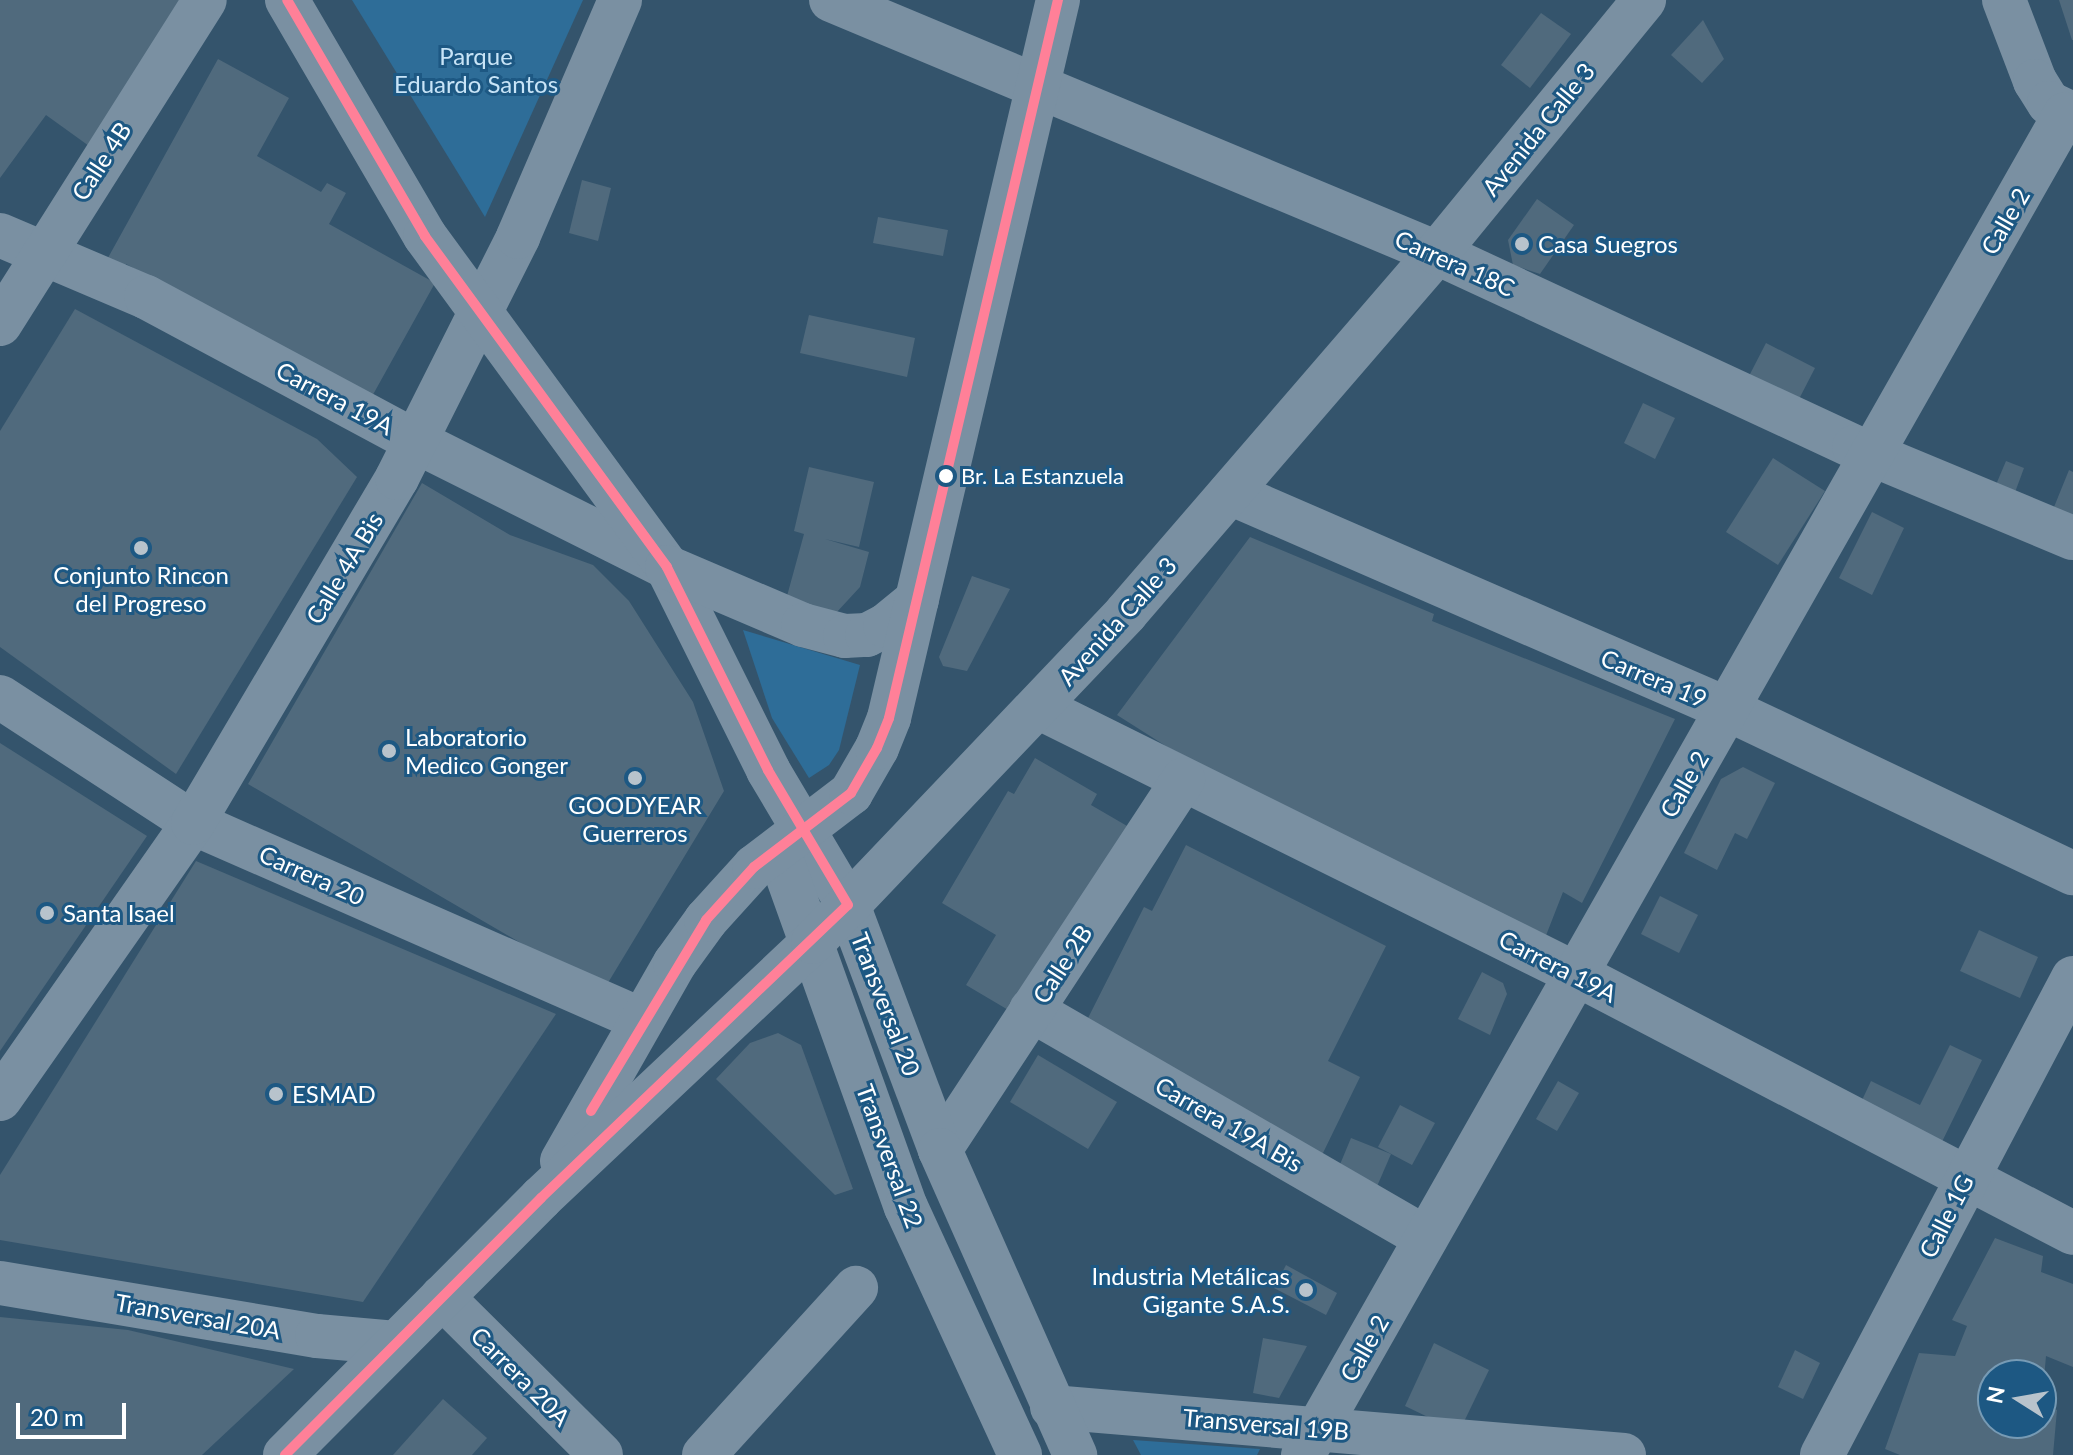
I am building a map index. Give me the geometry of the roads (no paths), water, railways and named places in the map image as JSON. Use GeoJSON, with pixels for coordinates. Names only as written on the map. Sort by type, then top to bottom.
{"type":"FeatureCollection","features":[{"type":"Feature","properties":{"kind":"street","name":"Calle 4B"},"geometry":{"type":"LineString","coordinates":[[0,324],[205,0]]}},
{"type":"Feature","properties":{"kind":"street"},"geometry":{"type":"LineString","coordinates":[[287,0],[389,180],[480,317],[667,567]]}},
{"type":"Feature","properties":{"kind":"street","name":"Calle 4A Bis"},"geometry":{"type":"LineString","coordinates":[[0,1099],[193,823],[415,441],[480,317],[620,0]]}},
{"type":"Feature","properties":{"kind":"street","name":"Carrera 18C"},"geometry":{"type":"LineString","coordinates":[[831,0],[1437,253],[1872,455],[2073,538]]}},
{"type":"Feature","properties":{"kind":"street","name":"Avenida Calle 3"},"geometry":{"type":"LineString","coordinates":[[541,1198],[642,1020],[706,920],[739,881],[851,793],[877,748],[889,718],[1058,0]]}},
{"type":"Feature","properties":{"kind":"street","name":"Avenida Calle 3"},"geometry":{"type":"LineString","coordinates":[[285,1455],[541,1198],[813,942],[1038,707],[1230,493],[1437,253],[1644,0]]}},
{"type":"Feature","properties":{"kind":"street"},"geometry":{"type":"LineString","coordinates":[[2004,0],[2035,81],[2049,103],[2069,114]]}},
{"type":"Feature","properties":{"kind":"street","name":"Calle 2"},"geometry":{"type":"LineString","coordinates":[[1310,1442],[2069,114]]}},
{"type":"Feature","properties":{"kind":"street","name":"Carrera 19A"},"geometry":{"type":"LineString","coordinates":[[0,235],[146,297],[415,441],[667,567],[803,625],[845,636],[867,635],[885,626],[917,600]]}},
{"type":"Feature","properties":{"kind":"street","name":"Carrera 19"},"geometry":{"type":"LineString","coordinates":[[1230,493],[1727,709],[2073,873]]}},
{"type":"Feature","properties":{"kind":"street","name":"Transversal 20"},"geometry":{"type":"LineString","coordinates":[[667,567],[791,840],[848,905],[940,1150],[1075,1455]]}},
{"type":"Feature","properties":{"kind":"street","name":"Carrera 20"},"geometry":{"type":"LineString","coordinates":[[0,697],[193,823],[642,1020]]}},
{"type":"Feature","properties":{"kind":"street","name":"Carrera 19A"},"geometry":{"type":"LineString","coordinates":[[1038,707],[1576,974],[2073,1233]]}},
{"type":"Feature","properties":{"kind":"street","name":"Calle 2B"},"geometry":{"type":"LineString","coordinates":[[940,1150],[1183,780]]}},
{"type":"Feature","properties":{"kind":"street","name":"Transversal 22"},"geometry":{"type":"LineString","coordinates":[[791,840],[813,942],[914,1227],[1020,1455]]}},
{"type":"Feature","properties":{"kind":"street","name":"Calle 1G"},"geometry":{"type":"LineString","coordinates":[[1822,1455],[2073,978]]}},
{"type":"Feature","properties":{"kind":"street","name":"Carrera 19A Bis"},"geometry":{"type":"LineString","coordinates":[[1031,1010],[1426,1238]]}},
{"type":"Feature","properties":{"kind":"street","name":"Transversal 20A"},"geometry":{"type":"LineString","coordinates":[[0,1283],[317,1336],[396,1343]]}},
{"type":"Feature","properties":{"kind":"street"},"geometry":{"type":"LineString","coordinates":[[704,1455],[856,1288]]}},
{"type":"Feature","properties":{"kind":"street","name":"Carrera 20A"},"geometry":{"type":"LineString","coordinates":[[442,1297],[601,1455]]}},
{"type":"Feature","properties":{"kind":"street","name":"Transversal 19B"},"geometry":{"type":"LineString","coordinates":[[1052,1407],[1310,1442],[1624,1455]]}},
{"type":"Feature","properties":{"kind":"place","name":"Casa Suegros"},"geometry":{"type":"Point","coordinates":[1522,244]}},
{"type":"Feature","properties":{"kind":"place","name":"Br. La Estanzuela"},"geometry":{"type":"Point","coordinates":[946,476]}},
{"type":"Feature","properties":{"kind":"place","name":"Conjunto Rincon del Progreso"},"geometry":{"type":"Point","coordinates":[141,548]}},
{"type":"Feature","properties":{"kind":"place","name":"Laboratorio Medico Gonger"},"geometry":{"type":"Point","coordinates":[389,751]}},
{"type":"Feature","properties":{"kind":"place","name":"GOODYEAR Guerreros"},"geometry":{"type":"Point","coordinates":[635,778]}},
{"type":"Feature","properties":{"kind":"place","name":"Santa Isael"},"geometry":{"type":"Point","coordinates":[47,913]}},
{"type":"Feature","properties":{"kind":"place","name":"ESMAD"},"geometry":{"type":"Point","coordinates":[276,1094]}},
{"type":"Feature","properties":{"kind":"place","name":"Industria Metálicas Gigante S.A.S."},"geometry":{"type":"Point","coordinates":[1306,1290]}},
{"type":"Feature","properties":{"kind":"park label","name":"Parque Eduardo Santos"},"geometry":{"type":"Point","coordinates":[476,70]}}]}
